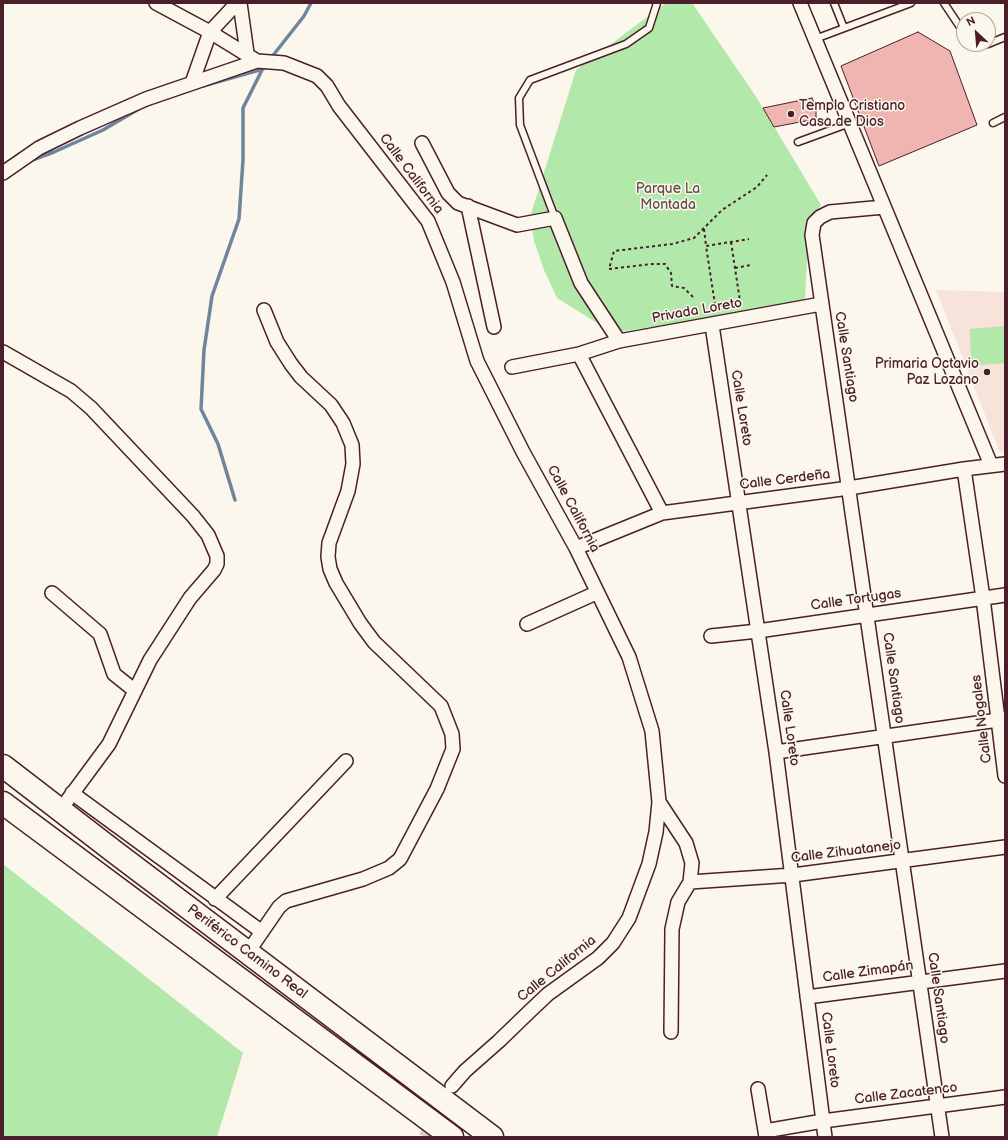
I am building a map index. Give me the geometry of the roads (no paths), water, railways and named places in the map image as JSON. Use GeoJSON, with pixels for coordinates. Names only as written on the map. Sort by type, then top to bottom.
{"type":"FeatureCollection","features":[{"type":"Feature","properties":{"kind":"highway","name":"Periférico Camino Real"},"geometry":{"type":"LineString","coordinates":[[3,766],[66,801],[116,853],[492,1137]]}},
{"type":"Feature","properties":{"kind":"highway","name":"Periférico Camino Real"},"geometry":{"type":"LineString","coordinates":[[3,803],[452,1137]]}},
{"type":"Feature","properties":{"kind":"street","name":"Calle California"},"geometry":{"type":"LineString","coordinates":[[156,3],[173,7],[210,32],[252,57],[284,63],[317,76],[327,86],[339,106],[391,172],[405,194],[428,221],[453,282],[477,361],[523,452],[576,548],[596,593],[629,657],[644,700],[652,731],[659,802],[656,832],[649,864],[632,912],[613,943],[598,958],[534,1007],[465,1071],[452,1086]]}},
{"type":"Feature","properties":{"kind":"street"},"geometry":{"type":"LineString","coordinates":[[192,83],[210,32],[237,3]]}},
{"type":"Feature","properties":{"kind":"street"},"geometry":{"type":"LineString","coordinates":[[3,173],[39,148],[80,128],[146,99],[192,83],[252,57],[240,3]]}},
{"type":"Feature","properties":{"kind":"street"},"geometry":{"type":"LineString","coordinates":[[800,3],[991,465]]}},
{"type":"Feature","properties":{"kind":"street"},"geometry":{"type":"LineString","coordinates":[[422,143],[448,193],[458,203],[517,225],[555,218],[581,283],[619,341]]}},
{"type":"Feature","properties":{"kind":"street"},"geometry":{"type":"LineString","coordinates":[[468,206],[494,327]]}},
{"type":"Feature","properties":{"kind":"street","name":"Calle Santiago"},"geometry":{"type":"LineString","coordinates":[[884,207],[830,212],[820,217],[814,223],[812,235],[821,304],[850,488],[885,735],[901,861],[942,1137]]}},
{"type":"Feature","properties":{"kind":"street","name":"Privada Loreto"},"geometry":{"type":"LineString","coordinates":[[512,367],[579,354],[619,341],[715,325],[821,304]]}},
{"type":"Feature","properties":{"kind":"street"},"geometry":{"type":"LineString","coordinates":[[248,952],[279,907],[286,901],[363,879],[389,868],[400,859],[437,789],[453,749],[452,734],[441,706],[374,642],[360,623],[336,583],[330,569],[328,557],[329,543],[348,491],[353,464],[352,445],[343,423],[331,405],[301,377],[291,364],[277,342],[264,310]]}},
{"type":"Feature","properties":{"kind":"street","name":"Calle Loreto"},"geometry":{"type":"LineString","coordinates":[[715,325],[793,875],[825,1137]]}},
{"type":"Feature","properties":{"kind":"street"},"geometry":{"type":"LineString","coordinates":[[3,352],[71,391],[91,408],[193,516],[208,535],[217,556],[217,564],[214,570],[190,598],[150,660],[134,690],[109,744],[66,801],[131,838],[262,932]]}},
{"type":"Feature","properties":{"kind":"street"},"geometry":{"type":"LineString","coordinates":[[579,354],[662,513]]}},
{"type":"Feature","properties":{"kind":"street","name":"Calle Cerdeña"},"geometry":{"type":"LineString","coordinates":[[576,548],[662,513],[850,488],[964,469],[1005,464]]}},
{"type":"Feature","properties":{"kind":"street","name":"Calle Nogales"},"geometry":{"type":"LineString","coordinates":[[964,469],[1002,719],[1005,776]]}},
{"type":"Feature","properties":{"kind":"street"},"geometry":{"type":"LineString","coordinates":[[52,592],[100,634],[114,674],[134,690]]}},
{"type":"Feature","properties":{"kind":"street"},"geometry":{"type":"LineString","coordinates":[[527,624],[596,593]]}},
{"type":"Feature","properties":{"kind":"street","name":"Calle Tortugas"},"geometry":{"type":"LineString","coordinates":[[712,636],[758,631],[1005,595]]}},
{"type":"Feature","properties":{"kind":"street"},"geometry":{"type":"LineString","coordinates":[[776,752],[1002,719]]}},
{"type":"Feature","properties":{"kind":"street"},"geometry":{"type":"LineString","coordinates":[[215,899],[346,761]]}},
{"type":"Feature","properties":{"kind":"street"},"geometry":{"type":"LineString","coordinates":[[659,802],[686,843],[692,863],[690,882],[680,896],[674,915],[671,1032]]}},
{"type":"Feature","properties":{"kind":"street"},"geometry":{"type":"LineString","coordinates":[[116,853],[131,838]]}},
{"type":"Feature","properties":{"kind":"street","name":"Calle Zihuatanejo"},"geometry":{"type":"LineString","coordinates":[[690,882],[793,875],[1005,846]]}},
{"type":"Feature","properties":{"kind":"street","name":"Calle Zimapán"},"geometry":{"type":"LineString","coordinates":[[807,997],[1005,971]]}},
{"type":"Feature","properties":{"kind":"street"},"geometry":{"type":"LineString","coordinates":[[758,1088],[765,1134]]}},
{"type":"Feature","properties":{"kind":"street","name":"Calle Zacatenco"},"geometry":{"type":"LineString","coordinates":[[765,1134],[823,1120],[1005,1097]]}},
{"type":"Feature","properties":{"kind":"lane"},"geometry":{"type":"LineString","coordinates":[[555,218],[520,125],[519,98],[530,80],[626,44],[649,28],[657,3]]}},
{"type":"Feature","properties":{"kind":"lane"},"geometry":{"type":"LineString","coordinates":[[834,3],[844,28]]}},
{"type":"Feature","properties":{"kind":"lane"},"geometry":{"type":"LineString","coordinates":[[815,39],[911,3]]}},
{"type":"Feature","properties":{"kind":"lane"},"geometry":{"type":"LineString","coordinates":[[944,3],[956,21]]}},
{"type":"Feature","properties":{"kind":"lane"},"geometry":{"type":"LineString","coordinates":[[993,123],[1005,117]]}},
{"type":"Feature","properties":{"kind":"lane"},"geometry":{"type":"LineString","coordinates":[[798,142],[850,123]]}},
{"type":"Feature","properties":{"kind":"waterway"},"geometry":{"type":"LineString","coordinates":[[271,58],[304,16],[311,3]]}},
{"type":"Feature","properties":{"kind":"waterway"},"geometry":{"type":"LineString","coordinates":[[203,86],[263,69]]}},
{"type":"Feature","properties":{"kind":"waterway"},"geometry":{"type":"LineString","coordinates":[[235,500],[218,444],[201,409],[204,350],[212,296],[239,219],[243,160],[243,108],[262,70]]}},
{"type":"Feature","properties":{"kind":"waterway"},"geometry":{"type":"LineString","coordinates":[[27,162],[54,152],[103,130],[144,106]]}},
{"type":"Feature","properties":{"kind":"tunnel"},"geometry":{"type":"LineString","coordinates":[[425,1137],[447,1096]]}},
{"type":"Feature","properties":{"kind":"place","name":"Templo Cristiano Casa de Dios"},"geometry":{"type":"Point","coordinates":[791,114]}},
{"type":"Feature","properties":{"kind":"place","name":"Primaria Octavio Paz Lozano"},"geometry":{"type":"Point","coordinates":[987,372]}},
{"type":"Feature","properties":{"kind":"park label","name":"Parque La Montada"},"geometry":{"type":"Point","coordinates":[668,198]}}]}
